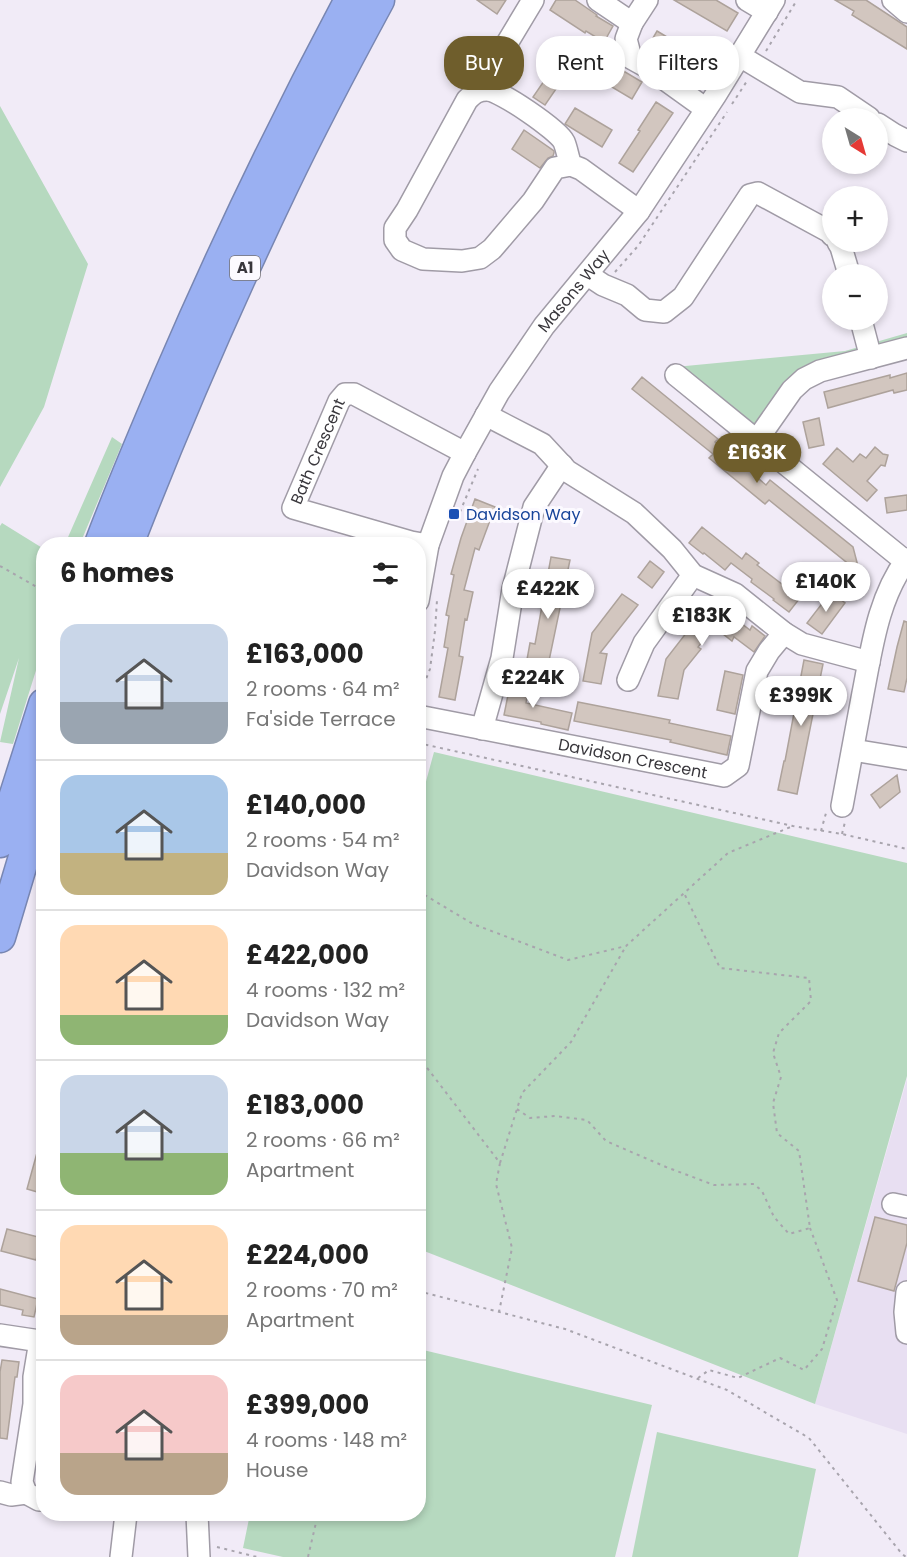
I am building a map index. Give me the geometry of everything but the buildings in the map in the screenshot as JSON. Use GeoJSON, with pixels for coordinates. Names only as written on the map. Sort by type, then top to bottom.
{"type":"FeatureCollection","features":[{"type":"Feature","properties":{"kind":"highway","name":"A1"},"geometry":{"type":"LineString","coordinates":[[103,537],[216,269],[309,76],[350,0]]}},
{"type":"Feature","properties":{"kind":"highway","name":"A1"},"geometry":{"type":"LineString","coordinates":[[131,537],[179,416],[244,269],[283,185],[379,0]]}},
{"type":"Feature","properties":{"kind":"highway"},"geometry":{"type":"LineString","coordinates":[[0,842],[36,729]]}},
{"type":"Feature","properties":{"kind":"highway"},"geometry":{"type":"LineString","coordinates":[[0,937],[36,817]]}},
{"type":"Feature","properties":{"kind":"street"},"geometry":{"type":"LineString","coordinates":[[511,36],[533,0]]}},
{"type":"Feature","properties":{"kind":"street"},"geometry":{"type":"LineString","coordinates":[[598,0],[632,23]]}},
{"type":"Feature","properties":{"kind":"street"},"geometry":{"type":"LineString","coordinates":[[647,0],[632,23],[626,39],[631,58],[649,68],[706,109]]}},
{"type":"Feature","properties":{"kind":"street"},"geometry":{"type":"LineString","coordinates":[[747,0],[770,6]]}},
{"type":"Feature","properties":{"kind":"street"},"geometry":{"type":"LineString","coordinates":[[893,0],[907,12]]}},
{"type":"Feature","properties":{"kind":"street","name":"Masons Way"},"geometry":{"type":"LineString","coordinates":[[428,601],[428,545],[453,476],[471,460],[486,415],[499,392],[544,326],[596,280],[706,109],[748,61],[770,6]]}},
{"type":"Feature","properties":{"kind":"street"},"geometry":{"type":"LineString","coordinates":[[748,61],[800,92],[838,97],[854,108]]}},
{"type":"Feature","properties":{"kind":"street"},"geometry":{"type":"LineString","coordinates":[[571,165],[563,141],[552,128],[506,97],[489,90],[476,91],[466,100],[395,228],[395,240],[402,250],[423,259],[462,261],[480,258],[492,249],[526,209],[555,168],[571,165],[582,169],[639,212]]}},
{"type":"Feature","properties":{"kind":"street"},"geometry":{"type":"LineString","coordinates":[[888,130],[907,141]]}},
{"type":"Feature","properties":{"kind":"street"},"geometry":{"type":"LineString","coordinates":[[596,280],[627,296],[645,310],[664,312],[682,297],[750,195],[758,193],[822,228]]}},
{"type":"Feature","properties":{"kind":"street"},"geometry":{"type":"LineString","coordinates":[[864,330],[872,358]]}},
{"type":"Feature","properties":{"kind":"street"},"geometry":{"type":"LineString","coordinates":[[757,440],[792,390],[804,379],[820,371],[907,348]]}},
{"type":"Feature","properties":{"kind":"street"},"geometry":{"type":"LineString","coordinates":[[676,375],[906,560],[884,601],[875,630],[842,806]]}},
{"type":"Feature","properties":{"kind":"street","name":"Bath Crescent"},"geometry":{"type":"LineString","coordinates":[[393,537],[293,508],[342,396],[354,394],[471,460]]}},
{"type":"Feature","properties":{"kind":"street"},"geometry":{"type":"LineString","coordinates":[[486,415],[542,444],[567,471],[634,513],[672,549],[693,575],[735,594],[784,633],[802,644],[869,662]]}},
{"type":"Feature","properties":{"kind":"street"},"geometry":{"type":"LineString","coordinates":[[482,729],[502,658],[513,589],[534,507],[562,465]]}},
{"type":"Feature","properties":{"kind":"street"},"geometry":{"type":"LineString","coordinates":[[628,680],[644,643],[693,575]]}},
{"type":"Feature","properties":{"kind":"street","name":"Davidson Crescent"},"geometry":{"type":"LineString","coordinates":[[426,718],[724,777],[738,766],[757,671],[769,651],[784,633]]}},
{"type":"Feature","properties":{"kind":"street"},"geometry":{"type":"LineString","coordinates":[[853,750],[907,759]]}},
{"type":"Feature","properties":{"kind":"street"},"geometry":{"type":"LineString","coordinates":[[906,1333],[907,1292]]}},
{"type":"Feature","properties":{"kind":"street"},"geometry":{"type":"LineString","coordinates":[[0,1335],[36,1339]]}},
{"type":"Feature","properties":{"kind":"street"},"geometry":{"type":"LineString","coordinates":[[35,1497],[22,1482],[34,1404],[36,1368]]}},
{"type":"Feature","properties":{"kind":"street"},"geometry":{"type":"LineString","coordinates":[[0,1492],[35,1497]]}},
{"type":"Feature","properties":{"kind":"street"},"geometry":{"type":"LineString","coordinates":[[121,1557],[125,1521]]}},
{"type":"Feature","properties":{"kind":"street"},"geometry":{"type":"LineString","coordinates":[[199,1521],[208,1552]]}},
{"type":"Feature","properties":{"kind":"path"},"geometry":{"type":"LineString","coordinates":[[596,280],[638,246],[748,61],[797,0]]}},
{"type":"Feature","properties":{"kind":"path"},"geometry":{"type":"LineString","coordinates":[[456,522],[471,460]]}},
{"type":"Feature","properties":{"kind":"path"},"geometry":{"type":"LineString","coordinates":[[0,566],[36,587]]}},
{"type":"Feature","properties":{"kind":"path"},"geometry":{"type":"LineString","coordinates":[[426,679],[430,669],[435,631],[428,601]]}},
{"type":"Feature","properties":{"kind":"path"},"geometry":{"type":"LineString","coordinates":[[426,744],[793,826],[842,834],[907,849]]}},
{"type":"Feature","properties":{"kind":"path"},"geometry":{"type":"LineString","coordinates":[[500,1312],[512,1248],[496,1184],[500,1163],[522,1093],[571,1042],[626,946],[728,853],[793,826]]}},
{"type":"Feature","properties":{"kind":"path"},"geometry":{"type":"LineString","coordinates":[[684,893],[720,968],[809,978],[811,1001],[779,1033],[773,1053],[781,1077],[773,1103],[777,1133],[799,1151],[810,1228],[837,1300],[822,1349],[804,1370],[780,1358],[738,1378],[708,1370],[697,1378]]}},
{"type":"Feature","properties":{"kind":"path"},"geometry":{"type":"LineString","coordinates":[[426,896],[473,924],[568,960],[626,946]]}},
{"type":"Feature","properties":{"kind":"path"},"geometry":{"type":"LineString","coordinates":[[426,1066],[500,1163]]}},
{"type":"Feature","properties":{"kind":"path"},"geometry":{"type":"LineString","coordinates":[[517,1109],[530,1118],[555,1116],[587,1120],[606,1141],[714,1185],[754,1184],[762,1191],[774,1217],[789,1234],[810,1228]]}},
{"type":"Feature","properties":{"kind":"path"},"geometry":{"type":"LineString","coordinates":[[426,1293],[565,1329],[727,1390],[809,1438],[906,1557]]}},
{"type":"Feature","properties":{"kind":"path"},"geometry":{"type":"LineString","coordinates":[[308,1557],[316,1521]]}},
{"type":"Feature","properties":{"kind":"path"},"geometry":{"type":"LineString","coordinates":[[208,1552],[257,1557]]}},
{"type":"Feature","properties":{"kind":"shaded area"},"geometry":{"type":"Polygon","coordinates":[[[907,1079],[907,1434],[815,1404],[907,1079]]]}},
{"type":"Feature","properties":{"kind":"green space"},"geometry":{"type":"Polygon","coordinates":[[[0,106],[88,264],[44,407],[0,487],[0,106]]]}},
{"type":"Feature","properties":{"kind":"green space"},"geometry":{"type":"Polygon","coordinates":[[[907,333],[907,343],[811,368],[763,420],[756,423],[749,423],[675,367],[845,351],[907,333]]]}},
{"type":"Feature","properties":{"kind":"green space"},"geometry":{"type":"Polygon","coordinates":[[[112,437],[122,444],[83,537],[68,537],[112,437]]]}},
{"type":"Feature","properties":{"kind":"green space"},"geometry":{"type":"Polygon","coordinates":[[[2,523],[36,544],[36,670],[13,744],[0,742],[19,658],[0,714],[0,526],[2,523]]]}},
{"type":"Feature","properties":{"kind":"green space"},"geometry":{"type":"Polygon","coordinates":[[[434,752],[907,863],[907,1076],[815,1404],[426,1252],[426,782],[434,752]]]}},
{"type":"Feature","properties":{"kind":"green space"},"geometry":{"type":"Polygon","coordinates":[[[426,1351],[652,1405],[615,1557],[283,1557],[243,1548],[249,1521],[426,1521],[426,1351]]]}},
{"type":"Feature","properties":{"kind":"green space"},"geometry":{"type":"Polygon","coordinates":[[[657,1432],[816,1469],[798,1557],[632,1557],[657,1432]]]}},
{"type":"Feature","properties":{"kind":"place","name":"Davidson Way"},"geometry":{"type":"Point","coordinates":[454,514]}}]}
